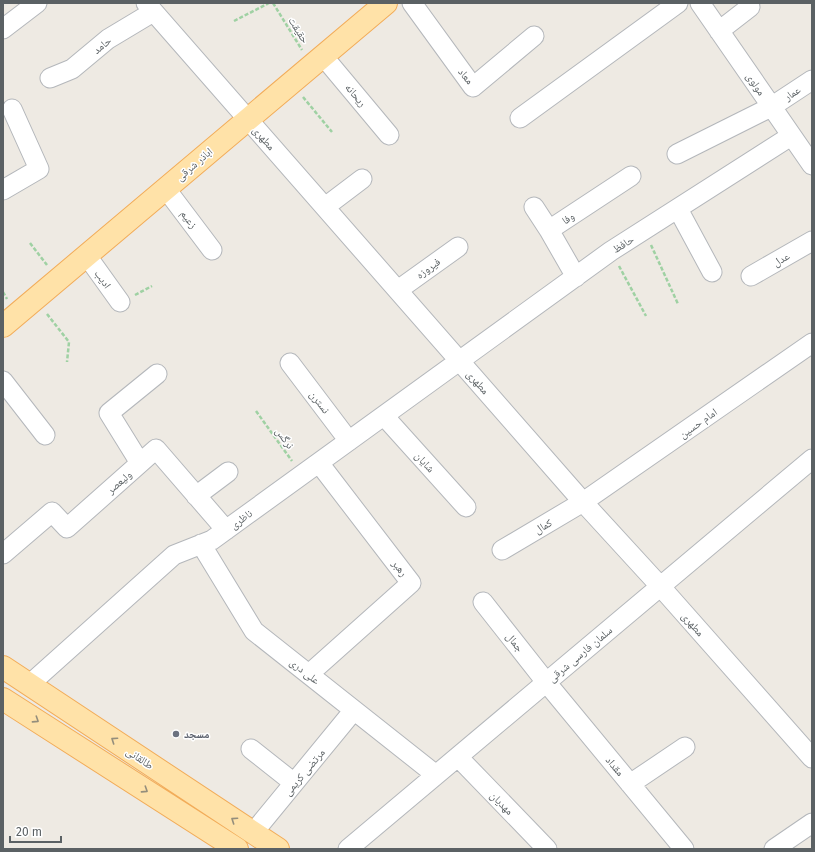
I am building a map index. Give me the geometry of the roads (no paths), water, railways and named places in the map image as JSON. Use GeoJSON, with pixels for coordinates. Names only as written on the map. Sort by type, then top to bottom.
{"type":"FeatureCollection","features":[{"type":"Feature","properties":{"kind":"main road","name":"اباذر شرقی"},"geometry":{"type":"LineString","coordinates":[[3,326],[386,3]]}},
{"type":"Feature","properties":{"kind":"main road","name":"طالقانی"},"geometry":{"type":"LineString","coordinates":[[3,667],[278,849]]}},
{"type":"Feature","properties":{"kind":"main road"},"geometry":{"type":"LineString","coordinates":[[3,698],[237,849]]}},
{"type":"Feature","properties":{"kind":"street"},"geometry":{"type":"LineString","coordinates":[[3,29],[37,3]]}},
{"type":"Feature","properties":{"kind":"street","name":"معاد"},"geometry":{"type":"LineString","coordinates":[[412,3],[473,87],[534,36]]}},
{"type":"Feature","properties":{"kind":"street"},"geometry":{"type":"LineString","coordinates":[[520,118],[678,3]]}},
{"type":"Feature","properties":{"kind":"street","name":"مولوی"},"geometry":{"type":"LineString","coordinates":[[700,3],[812,166]]}},
{"type":"Feature","properties":{"kind":"street","name":"حامد"},"geometry":{"type":"LineString","coordinates":[[50,78],[72,69],[150,7]]}},
{"type":"Feature","properties":{"kind":"street","name":"مطهری"},"geometry":{"type":"LineString","coordinates":[[150,7],[583,502],[660,586],[812,758]]}},
{"type":"Feature","properties":{"kind":"street"},"geometry":{"type":"LineString","coordinates":[[719,31],[750,8]]}},
{"type":"Feature","properties":{"kind":"street","name":"ریحانه"},"geometry":{"type":"LineString","coordinates":[[317,61],[389,135]]}},
{"type":"Feature","properties":{"kind":"street","name":"عمار"},"geometry":{"type":"LineString","coordinates":[[677,154],[771,107],[812,80]]}},
{"type":"Feature","properties":{"kind":"street"},"geometry":{"type":"LineString","coordinates":[[3,190],[39,169],[12,109]]}},
{"type":"Feature","properties":{"kind":"street","name":"حافظ"},"geometry":{"type":"LineString","coordinates":[[460,361],[612,251],[791,136]]}},
{"type":"Feature","properties":{"kind":"street","name":"وفا"},"geometry":{"type":"LineString","coordinates":[[576,277],[550,230],[631,176]]}},
{"type":"Feature","properties":{"kind":"street"},"geometry":{"type":"LineString","coordinates":[[324,207],[362,179]]}},
{"type":"Feature","properties":{"kind":"street","name":"زعیم"},"geometry":{"type":"LineString","coordinates":[[166,189],[212,250]]}},
{"type":"Feature","properties":{"kind":"street"},"geometry":{"type":"LineString","coordinates":[[534,207],[550,230]]}},
{"type":"Feature","properties":{"kind":"street"},"geometry":{"type":"LineString","coordinates":[[678,209],[712,272]]}},
{"type":"Feature","properties":{"kind":"street","name":"عدل"},"geometry":{"type":"LineString","coordinates":[[751,276],[812,241]]}},
{"type":"Feature","properties":{"kind":"street","name":"فیروزه"},"geometry":{"type":"LineString","coordinates":[[398,290],[458,247]]}},
{"type":"Feature","properties":{"kind":"street","name":"ادیب"},"geometry":{"type":"LineString","coordinates":[[87,256],[120,302]]}},
{"type":"Feature","properties":{"kind":"street","name":"امام حسین"},"geometry":{"type":"LineString","coordinates":[[583,502],[812,343]]}},
{"type":"Feature","properties":{"kind":"street","name":"ناظری"},"geometry":{"type":"LineString","coordinates":[[30,684],[174,555],[212,540],[460,361]]}},
{"type":"Feature","properties":{"kind":"street","name":"نسترن"},"geometry":{"type":"LineString","coordinates":[[290,363],[350,441]]}},
{"type":"Feature","properties":{"kind":"street"},"geometry":{"type":"LineString","coordinates":[[140,463],[109,413],[157,374]]}},
{"type":"Feature","properties":{"kind":"street"},"geometry":{"type":"LineString","coordinates":[[3,381],[45,435]]}},
{"type":"Feature","properties":{"kind":"street","name":"شایان"},"geometry":{"type":"LineString","coordinates":[[384,416],[466,507]]}},
{"type":"Feature","properties":{"kind":"street","name":"ولیعصر"},"geometry":{"type":"LineString","coordinates":[[3,554],[52,512],[67,528],[156,449],[226,530]]}},
{"type":"Feature","properties":{"kind":"street","name":"سلمان فارسی شرقی"},"geometry":{"type":"LineString","coordinates":[[348,849],[812,459]]}},
{"type":"Feature","properties":{"kind":"street","name":"رهبر"},"geometry":{"type":"LineString","coordinates":[[309,674],[411,583],[319,463]]}},
{"type":"Feature","properties":{"kind":"street"},"geometry":{"type":"LineString","coordinates":[[196,496],[228,472]]}},
{"type":"Feature","properties":{"kind":"street","name":"کمال"},"geometry":{"type":"LineString","coordinates":[[502,550],[583,502]]}},
{"type":"Feature","properties":{"kind":"street","name":"علی دری"},"geometry":{"type":"LineString","coordinates":[[201,544],[254,631],[436,775]]}},
{"type":"Feature","properties":{"kind":"street","name":"جمال"},"geometry":{"type":"LineString","coordinates":[[483,602],[546,682]]}},
{"type":"Feature","properties":{"kind":"street","name":"مقداد"},"geometry":{"type":"LineString","coordinates":[[546,682],[684,849]]}},
{"type":"Feature","properties":{"kind":"street","name":"مرتضی کریمی"},"geometry":{"type":"LineString","coordinates":[[253,833],[354,710]]}},
{"type":"Feature","properties":{"kind":"street"},"geometry":{"type":"LineString","coordinates":[[630,784],[685,747]]}},
{"type":"Feature","properties":{"kind":"street"},"geometry":{"type":"LineString","coordinates":[[251,749],[294,783]]}},
{"type":"Feature","properties":{"kind":"street","name":"مهدیان"},"geometry":{"type":"LineString","coordinates":[[458,757],[547,849]]}},
{"type":"Feature","properties":{"kind":"street"},"geometry":{"type":"LineString","coordinates":[[774,849],[812,823]]}},
{"type":"Feature","properties":{"kind":"place","name":"مسجد"},"geometry":{"type":"Point","coordinates":[176,734]}}]}
